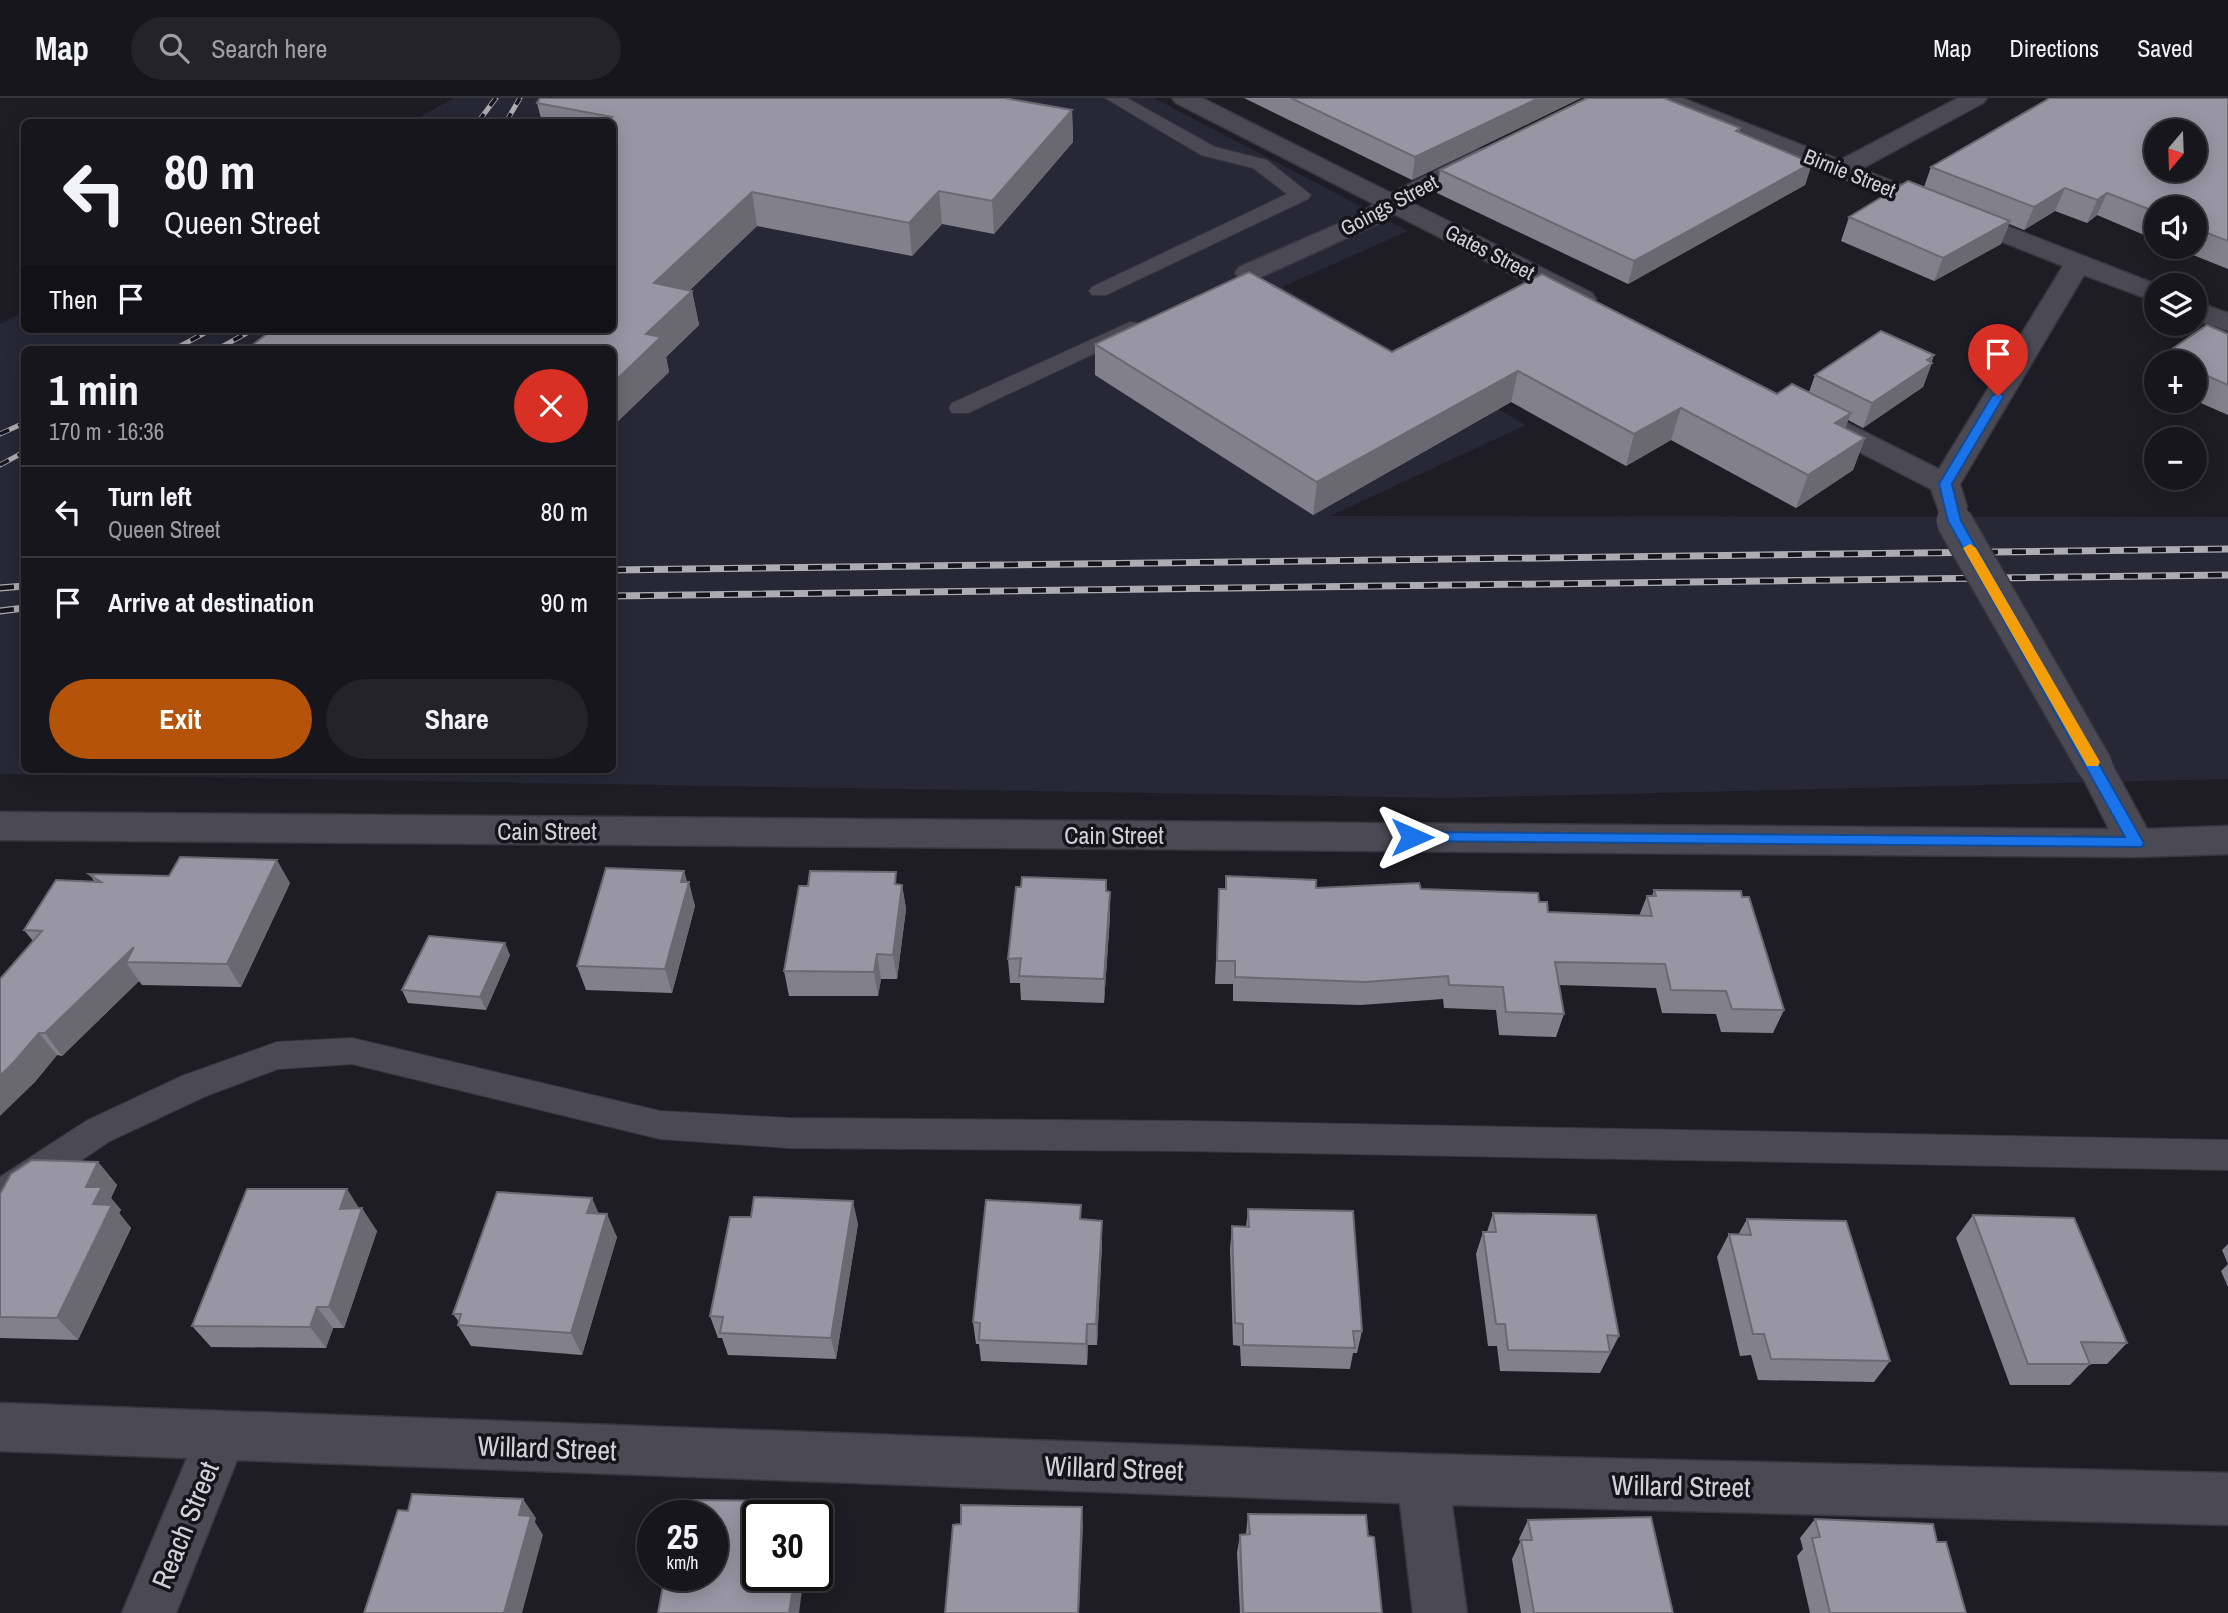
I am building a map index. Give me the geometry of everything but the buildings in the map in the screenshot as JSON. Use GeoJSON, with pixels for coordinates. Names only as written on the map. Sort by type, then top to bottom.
{"type":"FeatureCollection","features":[{"type":"Feature","properties":{"kind":"street","name":"Gates Street"},"geometry":{"type":"LineString","coordinates":[[1184,98],[1602,309]]}},
{"type":"Feature","properties":{"kind":"street","name":"Birnie Street"},"geometry":{"type":"LineString","coordinates":[[1661,98],[2144,289]]}},
{"type":"Feature","properties":{"kind":"street"},"geometry":{"type":"LineString","coordinates":[[1840,170],[1975,98]]}},
{"type":"Feature","properties":{"kind":"street","name":"Goings Street"},"geometry":{"type":"LineString","coordinates":[[1236,278],[1369,219],[1409,192],[1507,145]]}},
{"type":"Feature","properties":{"kind":"street"},"geometry":{"type":"LineString","coordinates":[[2078,263],[1945,484],[1954,521],[2137,843]]}},
{"type":"Feature","properties":{"kind":"street"},"geometry":{"type":"LineString","coordinates":[[2207,314],[2228,323]]}},
{"type":"Feature","properties":{"kind":"street"},"geometry":{"type":"LineString","coordinates":[[1798,409],[1945,484]]}},
{"type":"Feature","properties":{"kind":"street","name":"Cain Street"},"geometry":{"type":"LineString","coordinates":[[0,826],[2137,843],[2228,841]]}},
{"type":"Feature","properties":{"kind":"street","name":"Willard Street"},"geometry":{"type":"LineString","coordinates":[[0,1427],[1423,1479],[2228,1499]]}},
{"type":"Feature","properties":{"kind":"street","name":"Reach Street"},"geometry":{"type":"LineString","coordinates":[[149,1613],[221,1437]]}},
{"type":"Feature","properties":{"kind":"street"},"geometry":{"type":"LineString","coordinates":[[1423,1479],[1440,1613]]}},
{"type":"Feature","properties":{"kind":"lane"},"geometry":{"type":"LineString","coordinates":[[960,408],[1145,321],[1099,291],[1301,195],[1260,164],[1208,150],[1114,98]]}},
{"type":"Feature","properties":{"kind":"lane"},"geometry":{"type":"LineString","coordinates":[[0,1196],[98,1131],[194,1086],[277,1056],[352,1051],[469,1082],[660,1125],[789,1133],[1199,1137],[2228,1155]]}},
{"type":"Feature","properties":{"kind":"shaded area"},"geometry":{"type":"Polygon","coordinates":[[[454,98],[1154,98],[1408,231],[1282,287],[1526,425],[1330,516],[2228,517],[2228,779],[1448,798],[0,774],[0,324],[21,314],[21,333],[616,333],[616,119],[416,119],[454,98]]]}},
{"type":"Feature","properties":{"kind":"railway"},"geometry":{"type":"LineString","coordinates":[[480,119],[496,98]]}},
{"type":"Feature","properties":{"kind":"railway"},"geometry":{"type":"LineString","coordinates":[[508,119],[520,98]]}},
{"type":"Feature","properties":{"kind":"railway"},"geometry":{"type":"LineString","coordinates":[[180,346],[205,333]]}},
{"type":"Feature","properties":{"kind":"railway"},"geometry":{"type":"LineString","coordinates":[[223,346],[247,333]]}},
{"type":"Feature","properties":{"kind":"railway"},"geometry":{"type":"LineString","coordinates":[[0,434],[21,424]]}},
{"type":"Feature","properties":{"kind":"railway"},"geometry":{"type":"LineString","coordinates":[[0,465],[21,454]]}},
{"type":"Feature","properties":{"kind":"railway"},"geometry":{"type":"LineString","coordinates":[[616,570],[2228,549]]}},
{"type":"Feature","properties":{"kind":"railway"},"geometry":{"type":"LineString","coordinates":[[616,596],[2228,575]]}},
{"type":"Feature","properties":{"kind":"railway"},"geometry":{"type":"LineString","coordinates":[[0,588],[21,586]]}},
{"type":"Feature","properties":{"kind":"railway"},"geometry":{"type":"LineString","coordinates":[[0,611],[21,608]]}},
{"type":"Feature","properties":{"kind":"slow traffic"},"geometry":{"type":"LineString","coordinates":[[1970,548],[2093,762]]}},
{"type":"Feature","properties":{"kind":"route"},"geometry":{"type":"LineString","coordinates":[[1412,837],[2137,843],[1954,521],[1945,484],[1998,396]]}}]}
